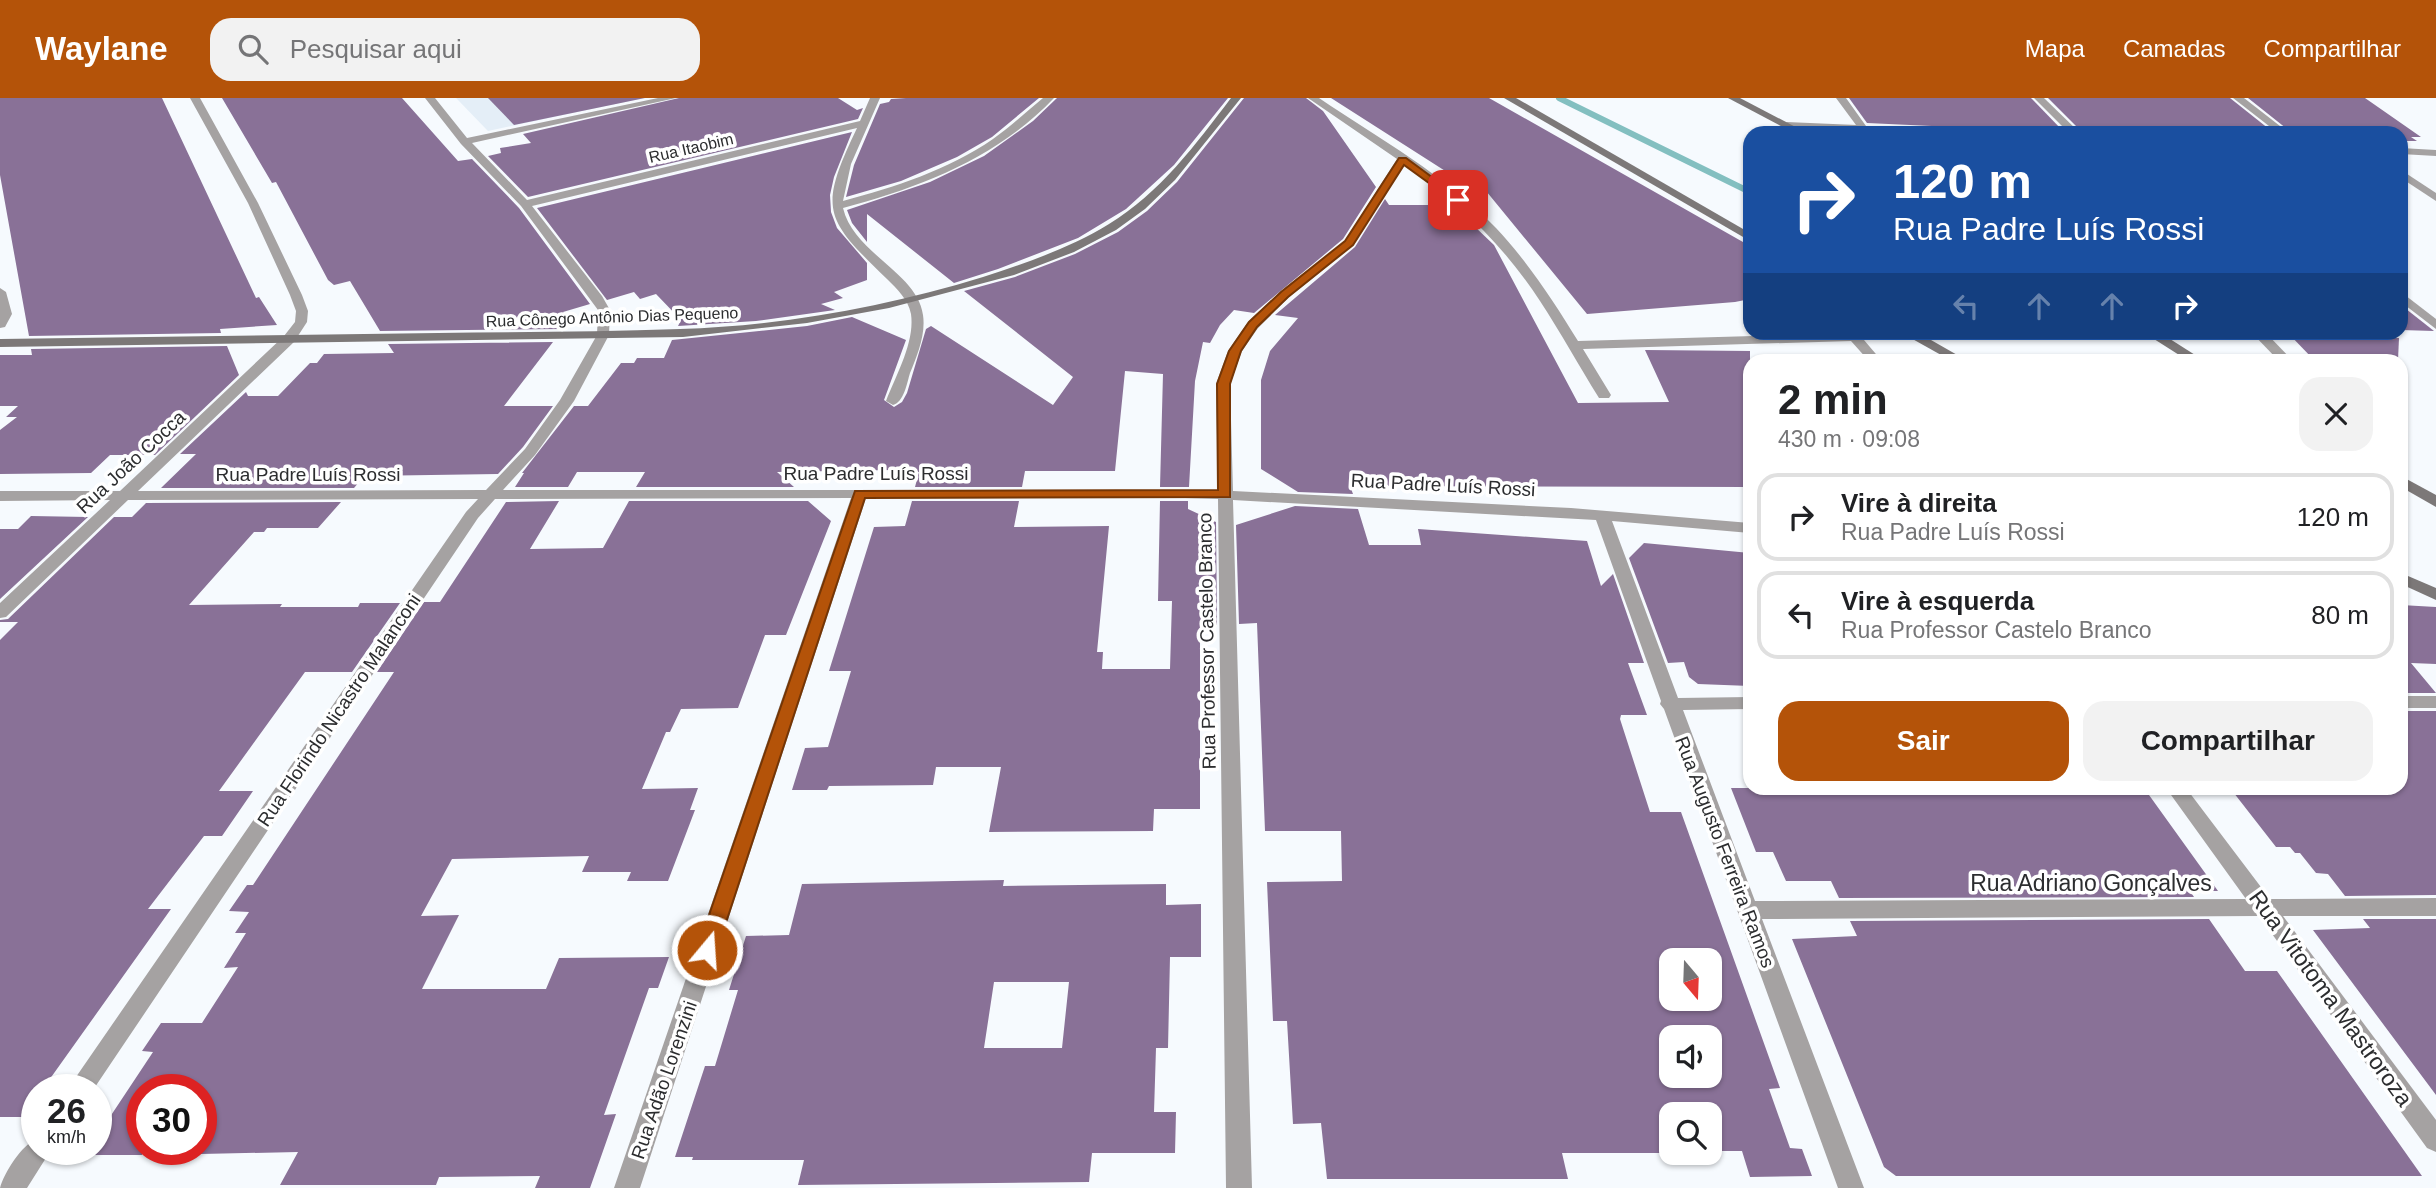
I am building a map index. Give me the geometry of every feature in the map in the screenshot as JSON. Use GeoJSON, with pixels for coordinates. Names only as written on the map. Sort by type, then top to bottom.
{"type":"FeatureCollection","features":[{"type":"Feature","properties":{"kind":"street"},"geometry":{"type":"LineString","coordinates":[[195,98],[253,203],[296,295],[302,311],[301,322],[289,339]]}},
{"type":"Feature","properties":{"kind":"street"},"geometry":{"type":"LineString","coordinates":[[430,98],[465,142],[525,204],[596,296],[604,310],[603,335]]}},
{"type":"Feature","properties":{"kind":"street"},"geometry":{"type":"LineString","coordinates":[[465,142],[671,98]]}},
{"type":"Feature","properties":{"kind":"street"},"geometry":{"type":"LineString","coordinates":[[875,98],[841,182],[837,205],[845,226],[860,248],[912,299],[917,311],[916,327],[892,401]]}},
{"type":"Feature","properties":{"kind":"street"},"geometry":{"type":"LineString","coordinates":[[837,205],[893,191],[934,176],[987,148],[1049,98]]}},
{"type":"Feature","properties":{"kind":"street","name":"Rua Cônego Antônio Dias Pequeno"},"geometry":{"type":"LineString","coordinates":[[0,343],[603,335],[763,327],[845,314],[982,282],[1041,262],[1089,241],[1127,218],[1181,166],[1237,98]]}},
{"type":"Feature","properties":{"kind":"street"},"geometry":{"type":"LineString","coordinates":[[1313,98],[1441,185],[1476,214],[1497,236],[1565,327],[1604,395]]}},
{"type":"Feature","properties":{"kind":"street"},"geometry":{"type":"LineString","coordinates":[[1509,98],[1743,233]]}},
{"type":"Feature","properties":{"kind":"street"},"geometry":{"type":"LineString","coordinates":[[1733,98],[1787,125],[1812,126]]}},
{"type":"Feature","properties":{"kind":"street"},"geometry":{"type":"LineString","coordinates":[[1841,98],[1862,126]]}},
{"type":"Feature","properties":{"kind":"street"},"geometry":{"type":"LineString","coordinates":[[2039,98],[2068,126]]}},
{"type":"Feature","properties":{"kind":"street"},"geometry":{"type":"LineString","coordinates":[[2238,98],[2275,126]]}},
{"type":"Feature","properties":{"kind":"street","name":"Rua Itaobim"},"geometry":{"type":"LineString","coordinates":[[525,204],[864,123]]}},
{"type":"Feature","properties":{"kind":"street"},"geometry":{"type":"LineString","coordinates":[[2408,151],[2436,153]]}},
{"type":"Feature","properties":{"kind":"street","name":"Rua Professor Castelo Branco"},"geometry":{"type":"LineString","coordinates":[[1240,1188],[1223,384],[1235,351],[1253,325],[1268,309],[1349,243],[1402,160]]}},
{"type":"Feature","properties":{"kind":"street"},"geometry":{"type":"LineString","coordinates":[[2408,178],[2436,198]]}},
{"type":"Feature","properties":{"kind":"street"},"geometry":{"type":"LineString","coordinates":[[0,292],[6,314],[0,324]]}},
{"type":"Feature","properties":{"kind":"street"},"geometry":{"type":"LineString","coordinates":[[2408,302],[2436,325]]}},
{"type":"Feature","properties":{"kind":"street","name":"Rua Florindo Nicastro Malanconi"},"geometry":{"type":"LineString","coordinates":[[90,1074],[472,515],[530,452],[567,401],[603,335]]}},
{"type":"Feature","properties":{"kind":"street","name":"Rua João Cocca"},"geometry":{"type":"LineString","coordinates":[[0,613],[289,339]]}},
{"type":"Feature","properties":{"kind":"street"},"geometry":{"type":"LineString","coordinates":[[1575,345],[1749,340]]}},
{"type":"Feature","properties":{"kind":"street"},"geometry":{"type":"LineString","coordinates":[[1857,340],[1870,354]]}},
{"type":"Feature","properties":{"kind":"street"},"geometry":{"type":"LineString","coordinates":[[1921,340],[1948,354]]}},
{"type":"Feature","properties":{"kind":"street"},"geometry":{"type":"LineString","coordinates":[[2162,340],[2186,354]]}},
{"type":"Feature","properties":{"kind":"street"},"geometry":{"type":"LineString","coordinates":[[2265,340],[2278,354]]}},
{"type":"Feature","properties":{"kind":"street"},"geometry":{"type":"LineString","coordinates":[[2408,485],[2436,502]]}},
{"type":"Feature","properties":{"kind":"street","name":"Rua Adão Lorenzini"},"geometry":{"type":"LineString","coordinates":[[627,1188],[860,494]]}},
{"type":"Feature","properties":{"kind":"street","name":"Rua Padre Luís Rossi"},"geometry":{"type":"LineString","coordinates":[[0,496],[1225,494],[1602,516],[1743,527]]}},
{"type":"Feature","properties":{"kind":"street","name":"Rua Augusto Ferreira Ramos"},"geometry":{"type":"LineString","coordinates":[[1602,516],[1669,704],[1851,1188]]}},
{"type":"Feature","properties":{"kind":"street"},"geometry":{"type":"LineString","coordinates":[[2408,581],[2436,595]]}},
{"type":"Feature","properties":{"kind":"street"},"geometry":{"type":"LineString","coordinates":[[2408,702],[2436,702]]}},
{"type":"Feature","properties":{"kind":"street"},"geometry":{"type":"LineString","coordinates":[[1669,704],[1743,703]]}},
{"type":"Feature","properties":{"kind":"street","name":"Rua Vitotoma Mastroroza"},"geometry":{"type":"LineString","coordinates":[[2181,795],[2436,1140]]}},
{"type":"Feature","properties":{"kind":"street","name":"Rua Adriano Gonçalves"},"geometry":{"type":"LineString","coordinates":[[1747,910],[2436,907]]}},
{"type":"Feature","properties":{"kind":"street"},"geometry":{"type":"LineString","coordinates":[[12,1188],[28,1165]]}},
{"type":"Feature","properties":{"kind":"shaded area"},"geometry":{"type":"Polygon","coordinates":[[[456,98],[644,98],[488,131],[456,98]]]}},
{"type":"Feature","properties":{"kind":"building"},"geometry":{"type":"Polygon","coordinates":[[[0,98],[162,98],[256,298],[259,297],[277,325],[220,329],[221,333],[29,336],[0,175],[0,98]]]}},
{"type":"Feature","properties":{"kind":"building"},"geometry":{"type":"Polygon","coordinates":[[[222,98],[402,98],[458,161],[472,159],[519,208],[590,304],[563,312],[570,319],[562,329],[380,331],[350,281],[334,285],[328,280],[276,182],[272,183],[222,98]]]}},
{"type":"Feature","properties":{"kind":"building"},"geometry":{"type":"Polygon","coordinates":[[[488,98],[645,98],[514,125],[488,98]]]}},
{"type":"Feature","properties":{"kind":"building"},"geometry":{"type":"Polygon","coordinates":[[[679,98],[838,98],[857,110],[863,108],[858,119],[528,197],[488,156],[501,153],[500,148],[531,143],[523,134],[679,98]]]}},
{"type":"Feature","properties":{"kind":"building"},"geometry":{"type":"Polygon","coordinates":[[[1039,98],[992,137],[957,157],[901,181],[846,197],[854,165],[880,104],[891,99],[1039,98]]]}},
{"type":"Feature","properties":{"kind":"building"},"geometry":{"type":"Polygon","coordinates":[[[1057,98],[1228,98],[1174,165],[1126,209],[1078,238],[998,269],[954,283],[867,214],[867,242],[852,223],[847,210],[930,182],[984,156],[1033,121],[1057,98]]]}},
{"type":"Feature","properties":{"kind":"building"},"geometry":{"type":"Polygon","coordinates":[[[1244,98],[1306,98],[1323,111],[1376,187],[1343,239],[1254,313],[1234,310],[1220,325],[1210,343],[1203,342],[1195,381],[1189,487],[1160,487],[1163,374],[1125,371],[1115,471],[1025,471],[1022,487],[915,487],[919,472],[892,470],[777,472],[794,487],[636,487],[645,472],[577,472],[568,487],[515,487],[522,473],[574,406],[588,406],[621,363],[634,363],[637,358],[664,358],[672,340],[807,326],[852,317],[906,340],[884,400],[894,407],[902,402],[907,393],[926,329],[931,326],[1053,405],[1073,377],[964,291],[1015,277],[1075,254],[1118,232],[1147,211],[1177,182],[1244,98]]]}},
{"type":"Feature","properties":{"kind":"building"},"geometry":{"type":"Polygon","coordinates":[[[1331,98],[1489,98],[1743,242],[1743,300],[1587,314],[1482,186],[1475,190],[1331,98]]]}},
{"type":"Feature","properties":{"kind":"building"},"geometry":{"type":"Polygon","coordinates":[[[1849,98],[2031,98],[2058,126],[1933,126],[1867,123],[1849,98]]]}},
{"type":"Feature","properties":{"kind":"building"},"geometry":{"type":"Polygon","coordinates":[[[2048,98],[2230,98],[2265,126],[2076,126],[2048,98]]]}},
{"type":"Feature","properties":{"kind":"building"},"geometry":{"type":"Polygon","coordinates":[[[2248,98],[2365,98],[2405,126],[2283,126],[2248,98]]]}},
{"type":"Feature","properties":{"kind":"building"},"geometry":{"type":"Polygon","coordinates":[[[2408,128],[2421,137],[2411,137],[2417,141],[2408,141],[2408,128]]]}},
{"type":"Feature","properties":{"kind":"building"},"geometry":{"type":"Polygon","coordinates":[[[852,132],[834,177],[830,195],[831,212],[837,228],[867,263],[867,280],[834,292],[843,298],[821,304],[835,310],[756,321],[678,326],[681,320],[656,294],[640,299],[634,292],[607,300],[537,208],[852,132]]]}},
{"type":"Feature","properties":{"kind":"building"},"geometry":{"type":"Polygon","coordinates":[[[1385,199],[1389,205],[1452,205],[1494,245],[1578,403],[1669,402],[1645,350],[1750,351],[1750,354],[1743,354],[1743,487],[1350,486],[1353,494],[1298,492],[1261,469],[1261,380],[1270,351],[1298,318],[1275,315],[1355,247],[1385,199]]]}},
{"type":"Feature","properties":{"kind":"building"},"geometry":{"type":"Polygon","coordinates":[[[2408,311],[2434,331],[2408,330],[2408,311]]]}},
{"type":"Feature","properties":{"kind":"building"},"geometry":{"type":"Polygon","coordinates":[[[2295,340],[2399,340],[2398,354],[2308,354],[2295,340]]]}},
{"type":"Feature","properties":{"kind":"building"},"geometry":{"type":"Polygon","coordinates":[[[553,342],[504,406],[553,406],[523,447],[498,474],[364,476],[354,488],[161,488],[196,454],[180,454],[246,392],[248,396],[278,396],[310,363],[317,363],[324,354],[394,353],[388,344],[553,342]]]}},
{"type":"Feature","properties":{"kind":"building"},"geometry":{"type":"Polygon","coordinates":[[[227,346],[239,375],[155,455],[110,455],[91,473],[0,474],[0,430],[17,417],[6,417],[18,406],[0,406],[0,355],[32,355],[31,349],[227,346]]]}},
{"type":"Feature","properties":{"kind":"building"},"geometry":{"type":"Polygon","coordinates":[[[559,501],[530,549],[603,548],[629,501],[808,501],[831,521],[786,635],[765,635],[738,708],[681,709],[670,732],[666,732],[642,789],[698,788],[690,810],[695,810],[668,881],[627,881],[631,872],[582,872],[589,856],[452,859],[421,916],[459,915],[422,989],[546,989],[559,958],[669,957],[658,988],[649,988],[604,1115],[616,1114],[590,1188],[535,1188],[540,1176],[439,1177],[436,1185],[280,1185],[298,1152],[217,1154],[217,1074],[138,1074],[153,1052],[142,1051],[161,1023],[202,1023],[238,967],[224,968],[246,933],[235,933],[249,912],[229,911],[247,885],[253,885],[394,672],[377,672],[424,602],[440,602],[506,502],[559,501]]]}},
{"type":"Feature","properties":{"kind":"building"},"geometry":{"type":"Polygon","coordinates":[[[912,501],[1019,501],[1014,527],[1109,526],[1097,652],[1103,652],[1102,669],[1170,669],[1172,601],[1158,601],[1160,501],[1188,501],[1188,509],[1216,522],[1217,625],[1200,625],[1200,809],[1154,809],[1153,831],[989,832],[1001,767],[936,767],[933,785],[829,786],[827,790],[792,790],[805,748],[828,747],[851,671],[829,671],[874,527],[905,526],[912,501]]]}},
{"type":"Feature","properties":{"kind":"building"},"geometry":{"type":"Polygon","coordinates":[[[341,502],[318,528],[267,528],[264,532],[254,532],[189,605],[282,604],[280,607],[358,607],[360,603],[400,603],[352,672],[305,672],[219,791],[253,791],[222,836],[204,836],[148,909],[171,909],[53,1074],[21,1074],[21,1117],[0,1117],[0,640],[18,622],[0,620],[8,619],[114,517],[132,517],[146,503],[341,502]]]}},
{"type":"Feature","properties":{"kind":"building"},"geometry":{"type":"Polygon","coordinates":[[[1295,506],[1358,509],[1369,545],[1421,545],[1418,529],[1587,541],[1601,586],[1613,574],[1644,663],[1628,663],[1647,715],[1621,715],[1620,719],[1650,812],[1681,812],[1780,1088],[1769,1089],[1790,1148],[1802,1149],[1812,1176],[1750,1177],[1742,1151],[1722,1151],[1722,1102],[1659,1102],[1659,1153],[1562,1153],[1568,1179],[1327,1179],[1321,1123],[1293,1124],[1287,1021],[1273,1021],[1267,882],[1342,881],[1341,831],[1265,831],[1257,623],[1239,624],[1236,525],[1295,506]]]}},
{"type":"Feature","properties":{"kind":"building"},"geometry":{"type":"Polygon","coordinates":[[[31,516],[88,517],[0,599],[0,529],[18,529],[31,516]]]}},
{"type":"Feature","properties":{"kind":"building"},"geometry":{"type":"Polygon","coordinates":[[[1644,543],[1743,552],[1743,686],[1698,684],[1689,677],[1684,662],[1668,663],[1629,558],[1644,543]]]}},
{"type":"Feature","properties":{"kind":"building"},"geometry":{"type":"Polygon","coordinates":[[[2408,605],[2436,607],[2436,664],[2411,663],[2436,693],[2408,693],[2408,605]]]}},
{"type":"Feature","properties":{"kind":"building"},"geometry":{"type":"Polygon","coordinates":[[[2408,711],[2436,711],[2436,895],[2345,896],[2328,874],[2316,873],[2300,853],[2295,853],[2290,847],[2276,847],[2235,795],[2408,795],[2408,711]]]}},
{"type":"Feature","properties":{"kind":"building"},"geometry":{"type":"Polygon","coordinates":[[[1731,788],[1743,788],[1743,795],[2149,795],[2218,891],[2190,891],[2194,897],[1839,898],[1831,881],[1786,881],[1773,852],[1756,852],[1731,788]]]}},
{"type":"Feature","properties":{"kind":"building"},"geometry":{"type":"Polygon","coordinates":[[[1004,880],[1003,886],[1166,884],[1166,905],[1201,904],[1201,957],[1170,957],[1168,1048],[1156,1048],[1154,1112],[1176,1112],[1175,1153],[1092,1153],[1089,1182],[798,1185],[804,1160],[692,1160],[693,1157],[675,1157],[705,1066],[715,1066],[738,990],[729,990],[746,936],[789,935],[802,884],[1004,880]],[[994,982],[984,1048],[1062,1048],[1069,982],[994,982]]]}},
{"type":"Feature","properties":{"kind":"building"},"geometry":{"type":"Polygon","coordinates":[[[2209,919],[2245,971],[2277,971],[2422,1176],[1896,1176],[1884,1167],[1792,939],[1857,936],[1850,921],[2209,919]]]}},
{"type":"Feature","properties":{"kind":"building"},"geometry":{"type":"Polygon","coordinates":[[[2363,919],[2436,919],[2436,1095],[2313,930],[2370,928],[2363,919]]]}},
{"type":"Feature","properties":{"kind":"building"},"geometry":{"type":"Polygon","coordinates":[[[126,1093],[126,1155],[112,1155],[112,1114],[126,1093]]]}},
{"type":"Feature","properties":{"kind":"waterway"},"geometry":{"type":"LineString","coordinates":[[1559,98],[1743,189]]}},
{"type":"Feature","properties":{"kind":"route"},"geometry":{"type":"LineString","coordinates":[[707,950],[860,494],[1225,494],[1223,384],[1235,351],[1253,325],[1284,295],[1349,243],[1365,222],[1402,160],[1441,185],[1458,200]]}}]}
